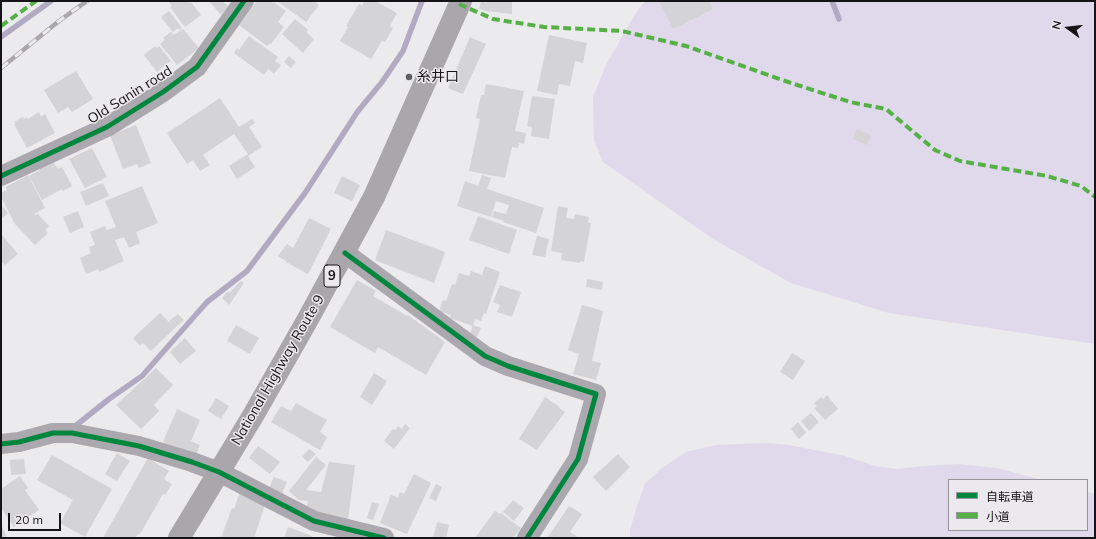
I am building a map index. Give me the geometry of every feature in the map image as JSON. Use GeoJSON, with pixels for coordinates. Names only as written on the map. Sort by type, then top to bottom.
{"type":"FeatureCollection","features":[{"type":"Feature","properties":{"kind":"highway","name":"National Highway Route 9"},"geometry":{"type":"LineString","coordinates":[[179,538],[254,414],[374,197],[461,1]]}},
{"type":"Feature","properties":{"kind":"street","name":"Old Sanin road"},"geometry":{"type":"LineString","coordinates":[[1,176],[107,127],[163,92],[197,66],[244,1]]}},
{"type":"Feature","properties":{"kind":"street"},"geometry":{"type":"LineString","coordinates":[[344,253],[485,356],[508,366],[596,394],[578,459],[527,538]]}},
{"type":"Feature","properties":{"kind":"street"},"geometry":{"type":"LineString","coordinates":[[1,444],[63,433],[139,446],[219,472],[314,521],[384,538]]}},
{"type":"Feature","properties":{"kind":"shaded area"},"geometry":{"type":"Polygon","coordinates":[[[645,1],[1095,1],[1095,344],[889,313],[791,283],[713,239],[603,162],[594,140],[593,97],[606,65],[635,14],[645,1]]]}},
{"type":"Feature","properties":{"kind":"shaded area"},"geometry":{"type":"Polygon","coordinates":[[[766,443],[789,445],[845,456],[875,466],[897,469],[959,464],[997,468],[1038,479],[948,479],[948,531],[1088,531],[1088,492],[1095,494],[1095,538],[630,538],[630,530],[645,484],[662,468],[686,452],[716,445],[766,443]]]}},
{"type":"Feature","properties":{"kind":"building"},"geometry":{"type":"Polygon","coordinates":[[[168,1],[191,2],[201,15],[185,27],[170,7],[172,6],[168,1]]]}},
{"type":"Feature","properties":{"kind":"building"},"geometry":{"type":"Polygon","coordinates":[[[209,1],[222,1],[228,6],[221,15],[209,1]]]}},
{"type":"Feature","properties":{"kind":"building"},"geometry":{"type":"Polygon","coordinates":[[[257,1],[272,1],[286,11],[278,22],[284,27],[271,44],[270,43],[267,46],[239,25],[257,1]]]}},
{"type":"Feature","properties":{"kind":"building"},"geometry":{"type":"Polygon","coordinates":[[[277,1],[314,1],[319,5],[306,22],[277,1]]]}},
{"type":"Feature","properties":{"kind":"building"},"geometry":{"type":"Polygon","coordinates":[[[364,1],[375,1],[397,13],[390,26],[393,28],[385,42],[382,41],[371,59],[340,41],[348,27],[346,26],[359,4],[362,6],[364,1]]]}},
{"type":"Feature","properties":{"kind":"building"},"geometry":{"type":"Polygon","coordinates":[[[481,1],[487,3],[487,1],[510,1],[512,2],[512,14],[479,9],[481,1]]]}},
{"type":"Feature","properties":{"kind":"building"},"geometry":{"type":"Polygon","coordinates":[[[663,1],[709,1],[713,9],[673,29],[660,3],[663,1]]]}},
{"type":"Feature","properties":{"kind":"building"},"geometry":{"type":"Polygon","coordinates":[[[169,11],[182,28],[179,30],[178,28],[173,32],[161,17],[169,11]]]}},
{"type":"Feature","properties":{"kind":"building"},"geometry":{"type":"Polygon","coordinates":[[[295,19],[308,30],[306,32],[314,39],[303,53],[282,34],[295,19]]]}},
{"type":"Feature","properties":{"kind":"building"},"geometry":{"type":"Polygon","coordinates":[[[183,29],[199,48],[177,65],[160,44],[165,40],[163,38],[171,32],[173,35],[183,29]]]}},
{"type":"Feature","properties":{"kind":"building"},"geometry":{"type":"Polygon","coordinates":[[[549,35],[587,43],[583,63],[575,61],[570,86],[559,84],[557,95],[537,91],[549,35]]]}},
{"type":"Feature","properties":{"kind":"building"},"geometry":{"type":"Polygon","coordinates":[[[249,36],[278,57],[275,61],[281,65],[274,74],[268,69],[264,75],[234,53],[237,48],[239,50],[249,36]]]}},
{"type":"Feature","properties":{"kind":"building"},"geometry":{"type":"Polygon","coordinates":[[[470,37],[486,44],[463,94],[448,88],[470,37]]]}},
{"type":"Feature","properties":{"kind":"building"},"geometry":{"type":"Polygon","coordinates":[[[155,46],[157,48],[159,46],[171,61],[157,72],[144,55],[155,46]]]}},
{"type":"Feature","properties":{"kind":"building"},"geometry":{"type":"Polygon","coordinates":[[[289,56],[296,62],[291,68],[284,62],[289,56]]]}},
{"type":"Feature","properties":{"kind":"building"},"geometry":{"type":"Polygon","coordinates":[[[76,71],[93,99],[72,112],[68,107],[58,113],[44,90],[76,71]]]}},
{"type":"Feature","properties":{"kind":"building"},"geometry":{"type":"Polygon","coordinates":[[[486,84],[524,91],[515,131],[526,133],[524,144],[519,143],[518,148],[512,147],[505,178],[469,171],[480,119],[476,118],[481,95],[484,95],[486,84]]]}},
{"type":"Feature","properties":{"kind":"building"},"geometry":{"type":"Polygon","coordinates":[[[532,96],[555,99],[549,139],[531,136],[532,127],[527,126],[532,96]]]}},
{"type":"Feature","properties":{"kind":"building"},"geometry":{"type":"Polygon","coordinates":[[[220,98],[239,127],[252,119],[255,123],[249,127],[262,147],[248,156],[255,167],[237,179],[229,166],[248,154],[234,134],[203,155],[210,165],[200,171],[193,160],[187,164],[167,133],[220,98]]]}},
{"type":"Feature","properties":{"kind":"building"},"geometry":{"type":"Polygon","coordinates":[[[39,112],[41,117],[45,114],[55,133],[27,148],[14,124],[16,123],[14,122],[23,117],[24,119],[27,117],[28,119],[39,112]]]}},
{"type":"Feature","properties":{"kind":"building"},"geometry":{"type":"Polygon","coordinates":[[[136,125],[151,163],[139,168],[137,164],[123,169],[110,135],[136,125]]]}},
{"type":"Feature","properties":{"kind":"building"},"geometry":{"type":"Polygon","coordinates":[[[857,129],[871,135],[867,145],[853,139],[857,129]]]}},
{"type":"Feature","properties":{"kind":"building"},"geometry":{"type":"Polygon","coordinates":[[[92,148],[107,177],[85,188],[69,159],[92,148]]]}},
{"type":"Feature","properties":{"kind":"building"},"geometry":{"type":"Polygon","coordinates":[[[53,161],[58,169],[62,167],[72,186],[63,191],[62,189],[42,200],[29,176],[40,170],[39,168],[53,161]]]}},
{"type":"Feature","properties":{"kind":"building"},"geometry":{"type":"Polygon","coordinates":[[[28,175],[45,208],[34,214],[38,214],[49,226],[45,230],[48,233],[35,245],[15,224],[1,197],[1,193],[7,190],[6,187],[28,175]]]}},
{"type":"Feature","properties":{"kind":"building"},"geometry":{"type":"Polygon","coordinates":[[[482,175],[491,178],[487,189],[544,208],[536,233],[492,217],[494,211],[506,214],[509,205],[496,201],[491,217],[457,206],[465,181],[478,186],[482,175]]]}},
{"type":"Feature","properties":{"kind":"building"},"geometry":{"type":"Polygon","coordinates":[[[342,176],[360,185],[352,201],[334,193],[342,176]]]}},
{"type":"Feature","properties":{"kind":"building"},"geometry":{"type":"Polygon","coordinates":[[[103,183],[109,196],[86,206],[80,192],[103,183]]]}},
{"type":"Feature","properties":{"kind":"building"},"geometry":{"type":"Polygon","coordinates":[[[142,186],[158,223],[136,232],[140,243],[129,248],[124,237],[115,240],[124,261],[99,272],[98,269],[86,274],[80,258],[91,253],[89,247],[95,245],[90,232],[105,226],[107,230],[116,227],[105,201],[142,186]]]}},
{"type":"Feature","properties":{"kind":"building"},"geometry":{"type":"Polygon","coordinates":[[[1,205],[8,213],[1,219],[1,205]]]}},
{"type":"Feature","properties":{"kind":"building"},"geometry":{"type":"Polygon","coordinates":[[[558,206],[568,208],[566,218],[574,219],[575,214],[589,217],[588,223],[591,223],[584,262],[580,261],[580,263],[561,260],[562,253],[551,251],[558,206]]]}},
{"type":"Feature","properties":{"kind":"building"},"geometry":{"type":"Polygon","coordinates":[[[78,211],[84,227],[70,233],[63,217],[78,211]]]}},
{"type":"Feature","properties":{"kind":"building"},"geometry":{"type":"Polygon","coordinates":[[[478,216],[517,230],[509,254],[469,240],[478,216]]]}},
{"type":"Feature","properties":{"kind":"building"},"geometry":{"type":"Polygon","coordinates":[[[309,218],[331,229],[308,274],[278,256],[287,244],[293,248],[309,218]]]}},
{"type":"Feature","properties":{"kind":"building"},"geometry":{"type":"Polygon","coordinates":[[[386,230],[445,252],[434,283],[375,260],[386,230]]]}},
{"type":"Feature","properties":{"kind":"building"},"geometry":{"type":"Polygon","coordinates":[[[1,234],[18,254],[5,265],[1,261],[1,234]]]}},
{"type":"Feature","properties":{"kind":"building"},"geometry":{"type":"Polygon","coordinates":[[[537,236],[549,239],[545,257],[532,255],[537,236]]]}},
{"type":"Feature","properties":{"kind":"building"},"geometry":{"type":"Polygon","coordinates":[[[485,266],[500,272],[486,314],[484,313],[481,321],[475,319],[473,326],[450,318],[451,315],[439,311],[443,300],[446,301],[452,284],[455,285],[459,273],[469,276],[471,271],[482,275],[485,266]]]}},
{"type":"Feature","properties":{"kind":"building"},"geometry":{"type":"Polygon","coordinates":[[[587,279],[603,282],[602,290],[586,287],[587,279]]]}},
{"type":"Feature","properties":{"kind":"building"},"geometry":{"type":"Polygon","coordinates":[[[357,280],[376,291],[373,296],[407,316],[408,315],[445,342],[426,375],[378,347],[375,353],[330,327],[357,280]]]}},
{"type":"Feature","properties":{"kind":"building"},"geometry":{"type":"Polygon","coordinates":[[[241,281],[244,283],[229,305],[222,298],[241,281]]]}},
{"type":"Feature","properties":{"kind":"building"},"geometry":{"type":"Polygon","coordinates":[[[500,285],[521,292],[512,317],[497,312],[500,305],[493,302],[500,285]]]}},
{"type":"Feature","properties":{"kind":"building"},"geometry":{"type":"Polygon","coordinates":[[[582,305],[603,311],[592,361],[601,363],[596,380],[573,374],[579,354],[568,350],[582,305]]]}},
{"type":"Feature","properties":{"kind":"building"},"geometry":{"type":"Polygon","coordinates":[[[160,313],[175,328],[151,351],[143,343],[140,346],[133,338],[160,313]]]}},
{"type":"Feature","properties":{"kind":"building"},"geometry":{"type":"Polygon","coordinates":[[[178,314],[184,320],[175,328],[169,321],[178,314]]]}},
{"type":"Feature","properties":{"kind":"building"},"geometry":{"type":"Polygon","coordinates":[[[236,325],[259,338],[250,354],[227,341],[236,325]]]}},
{"type":"Feature","properties":{"kind":"building"},"geometry":{"type":"Polygon","coordinates":[[[473,325],[481,328],[477,337],[470,334],[473,325]]]}},
{"type":"Feature","properties":{"kind":"building"},"geometry":{"type":"Polygon","coordinates":[[[185,338],[196,351],[180,364],[170,352],[185,338]]]}},
{"type":"Feature","properties":{"kind":"building"},"geometry":{"type":"Polygon","coordinates":[[[792,353],[805,361],[793,380],[780,372],[792,353]]]}},
{"type":"Feature","properties":{"kind":"building"},"geometry":{"type":"Polygon","coordinates":[[[156,368],[173,385],[154,405],[159,411],[141,429],[116,405],[156,368]]]}},
{"type":"Feature","properties":{"kind":"building"},"geometry":{"type":"Polygon","coordinates":[[[374,373],[387,381],[372,405],[360,397],[374,373]]]}},
{"type":"Feature","properties":{"kind":"building"},"geometry":{"type":"Polygon","coordinates":[[[827,395],[838,409],[825,420],[814,408],[817,406],[814,403],[821,397],[823,399],[827,395]]]}},
{"type":"Feature","properties":{"kind":"building"},"geometry":{"type":"Polygon","coordinates":[[[545,397],[565,412],[537,450],[519,439],[545,397]]]}},
{"type":"Feature","properties":{"kind":"building"},"geometry":{"type":"Polygon","coordinates":[[[216,398],[229,406],[221,419],[208,411],[216,398]]]}},
{"type":"Feature","properties":{"kind":"building"},"geometry":{"type":"Polygon","coordinates":[[[296,403],[327,420],[320,432],[327,437],[320,450],[271,422],[281,406],[291,411],[296,403]]]}},
{"type":"Feature","properties":{"kind":"building"},"geometry":{"type":"Polygon","coordinates":[[[177,409],[200,420],[191,441],[200,445],[195,457],[163,442],[177,409]]]}},
{"type":"Feature","properties":{"kind":"building"},"geometry":{"type":"Polygon","coordinates":[[[811,413],[819,422],[809,431],[801,421],[811,413]]]}},
{"type":"Feature","properties":{"kind":"building"},"geometry":{"type":"Polygon","coordinates":[[[798,422],[806,433],[799,439],[791,429],[798,422]]]}},
{"type":"Feature","properties":{"kind":"building"},"geometry":{"type":"Polygon","coordinates":[[[405,424],[410,428],[394,449],[384,441],[393,429],[395,430],[398,426],[402,429],[405,424]]]}},
{"type":"Feature","properties":{"kind":"building"},"geometry":{"type":"Polygon","coordinates":[[[258,446],[280,462],[270,474],[249,458],[258,446]]]}},
{"type":"Feature","properties":{"kind":"building"},"geometry":{"type":"Polygon","coordinates":[[[309,449],[316,454],[308,462],[302,457],[309,449]]]}},
{"type":"Feature","properties":{"kind":"building"},"geometry":{"type":"Polygon","coordinates":[[[117,453],[130,461],[117,481],[105,474],[117,453]]]}},
{"type":"Feature","properties":{"kind":"building"},"geometry":{"type":"Polygon","coordinates":[[[618,454],[630,467],[606,491],[593,477],[618,454]]]}},
{"type":"Feature","properties":{"kind":"building"},"geometry":{"type":"Polygon","coordinates":[[[52,455],[112,489],[85,537],[60,523],[73,500],[37,480],[52,455]]]}},
{"type":"Feature","properties":{"kind":"building"},"geometry":{"type":"Polygon","coordinates":[[[316,457],[326,465],[306,490],[321,492],[329,462],[355,465],[348,520],[306,511],[308,501],[299,500],[289,491],[316,457]]]}},
{"type":"Feature","properties":{"kind":"building"},"geometry":{"type":"Polygon","coordinates":[[[148,458],[169,471],[164,479],[172,484],[165,495],[163,494],[140,534],[138,534],[135,538],[103,538],[148,458]]]}},
{"type":"Feature","properties":{"kind":"building"},"geometry":{"type":"Polygon","coordinates":[[[24,459],[26,474],[11,475],[10,460],[24,459]]]}},
{"type":"Feature","properties":{"kind":"building"},"geometry":{"type":"Polygon","coordinates":[[[414,474],[431,483],[407,534],[380,523],[391,495],[398,497],[400,492],[404,494],[414,474]]]}},
{"type":"Feature","properties":{"kind":"building"},"geometry":{"type":"Polygon","coordinates":[[[20,476],[28,488],[25,490],[39,510],[14,527],[1,508],[1,489],[20,476]]]}},
{"type":"Feature","properties":{"kind":"building"},"geometry":{"type":"Polygon","coordinates":[[[274,477],[287,482],[282,494],[269,488],[274,477]]]}},
{"type":"Feature","properties":{"kind":"building"},"geometry":{"type":"Polygon","coordinates":[[[436,484],[442,487],[436,501],[429,498],[436,484]]]}},
{"type":"Feature","properties":{"kind":"building"},"geometry":{"type":"Polygon","coordinates":[[[240,492],[266,502],[254,538],[221,538],[232,508],[234,509],[240,492]]]}},
{"type":"Feature","properties":{"kind":"building"},"geometry":{"type":"Polygon","coordinates":[[[513,500],[524,508],[514,521],[503,512],[513,500]]]}},
{"type":"Feature","properties":{"kind":"building"},"geometry":{"type":"Polygon","coordinates":[[[372,502],[379,504],[373,520],[367,518],[372,502]]]}},
{"type":"Feature","properties":{"kind":"building"},"geometry":{"type":"Polygon","coordinates":[[[569,506],[582,514],[570,532],[580,538],[547,538],[569,506]]]}},
{"type":"Feature","properties":{"kind":"building"},"geometry":{"type":"Polygon","coordinates":[[[495,511],[500,514],[501,513],[521,528],[513,538],[475,538],[495,511]]]}},
{"type":"Feature","properties":{"kind":"building"},"geometry":{"type":"Polygon","coordinates":[[[437,522],[449,525],[446,538],[433,538],[437,522]]]}},
{"type":"Feature","properties":{"kind":"building"},"geometry":{"type":"Polygon","coordinates":[[[1,524],[7,538],[1,538],[1,524]]]}},
{"type":"Feature","properties":{"kind":"building"},"geometry":{"type":"Polygon","coordinates":[[[288,527],[312,536],[311,538],[284,538],[288,527]]]}},
{"type":"Feature","properties":{"kind":"waterway"},"geometry":{"type":"LineString","coordinates":[[1,37],[51,1]]}},
{"type":"Feature","properties":{"kind":"waterway"},"geometry":{"type":"LineString","coordinates":[[74,427],[109,399],[142,376],[207,302],[247,271],[305,193],[358,111],[382,82],[403,51],[422,1]]}},
{"type":"Feature","properties":{"kind":"waterway"},"geometry":{"type":"LineString","coordinates":[[832,1],[839,19]]}},
{"type":"Feature","properties":{"kind":"railway"},"geometry":{"type":"LineString","coordinates":[[1,68],[59,21],[87,1]]}},
{"type":"Feature","properties":{"kind":"marked path"},"geometry":{"type":"LineString","coordinates":[[1,26],[36,1]]}},
{"type":"Feature","properties":{"kind":"marked path"},"geometry":{"type":"LineString","coordinates":[[459,4],[493,19],[544,27],[622,31],[686,46],[850,102],[886,109],[935,150],[960,161],[1047,176],[1081,186],[1095,197]]}},
{"type":"Feature","properties":{"kind":"cycle path"},"geometry":{"type":"LineString","coordinates":[[1,176],[107,127],[163,92],[197,67],[244,1]]}},
{"type":"Feature","properties":{"kind":"cycle path"},"geometry":{"type":"LineString","coordinates":[[345,253],[485,356],[508,366],[596,394],[578,459],[527,538]]}},
{"type":"Feature","properties":{"kind":"cycle path"},"geometry":{"type":"LineString","coordinates":[[1,444],[19,442],[53,433],[72,433],[139,446],[219,472],[314,521],[384,538]]}},
{"type":"Feature","properties":{"kind":"place","name":"糸井口"},"geometry":{"type":"Point","coordinates":[409,77]}}]}
